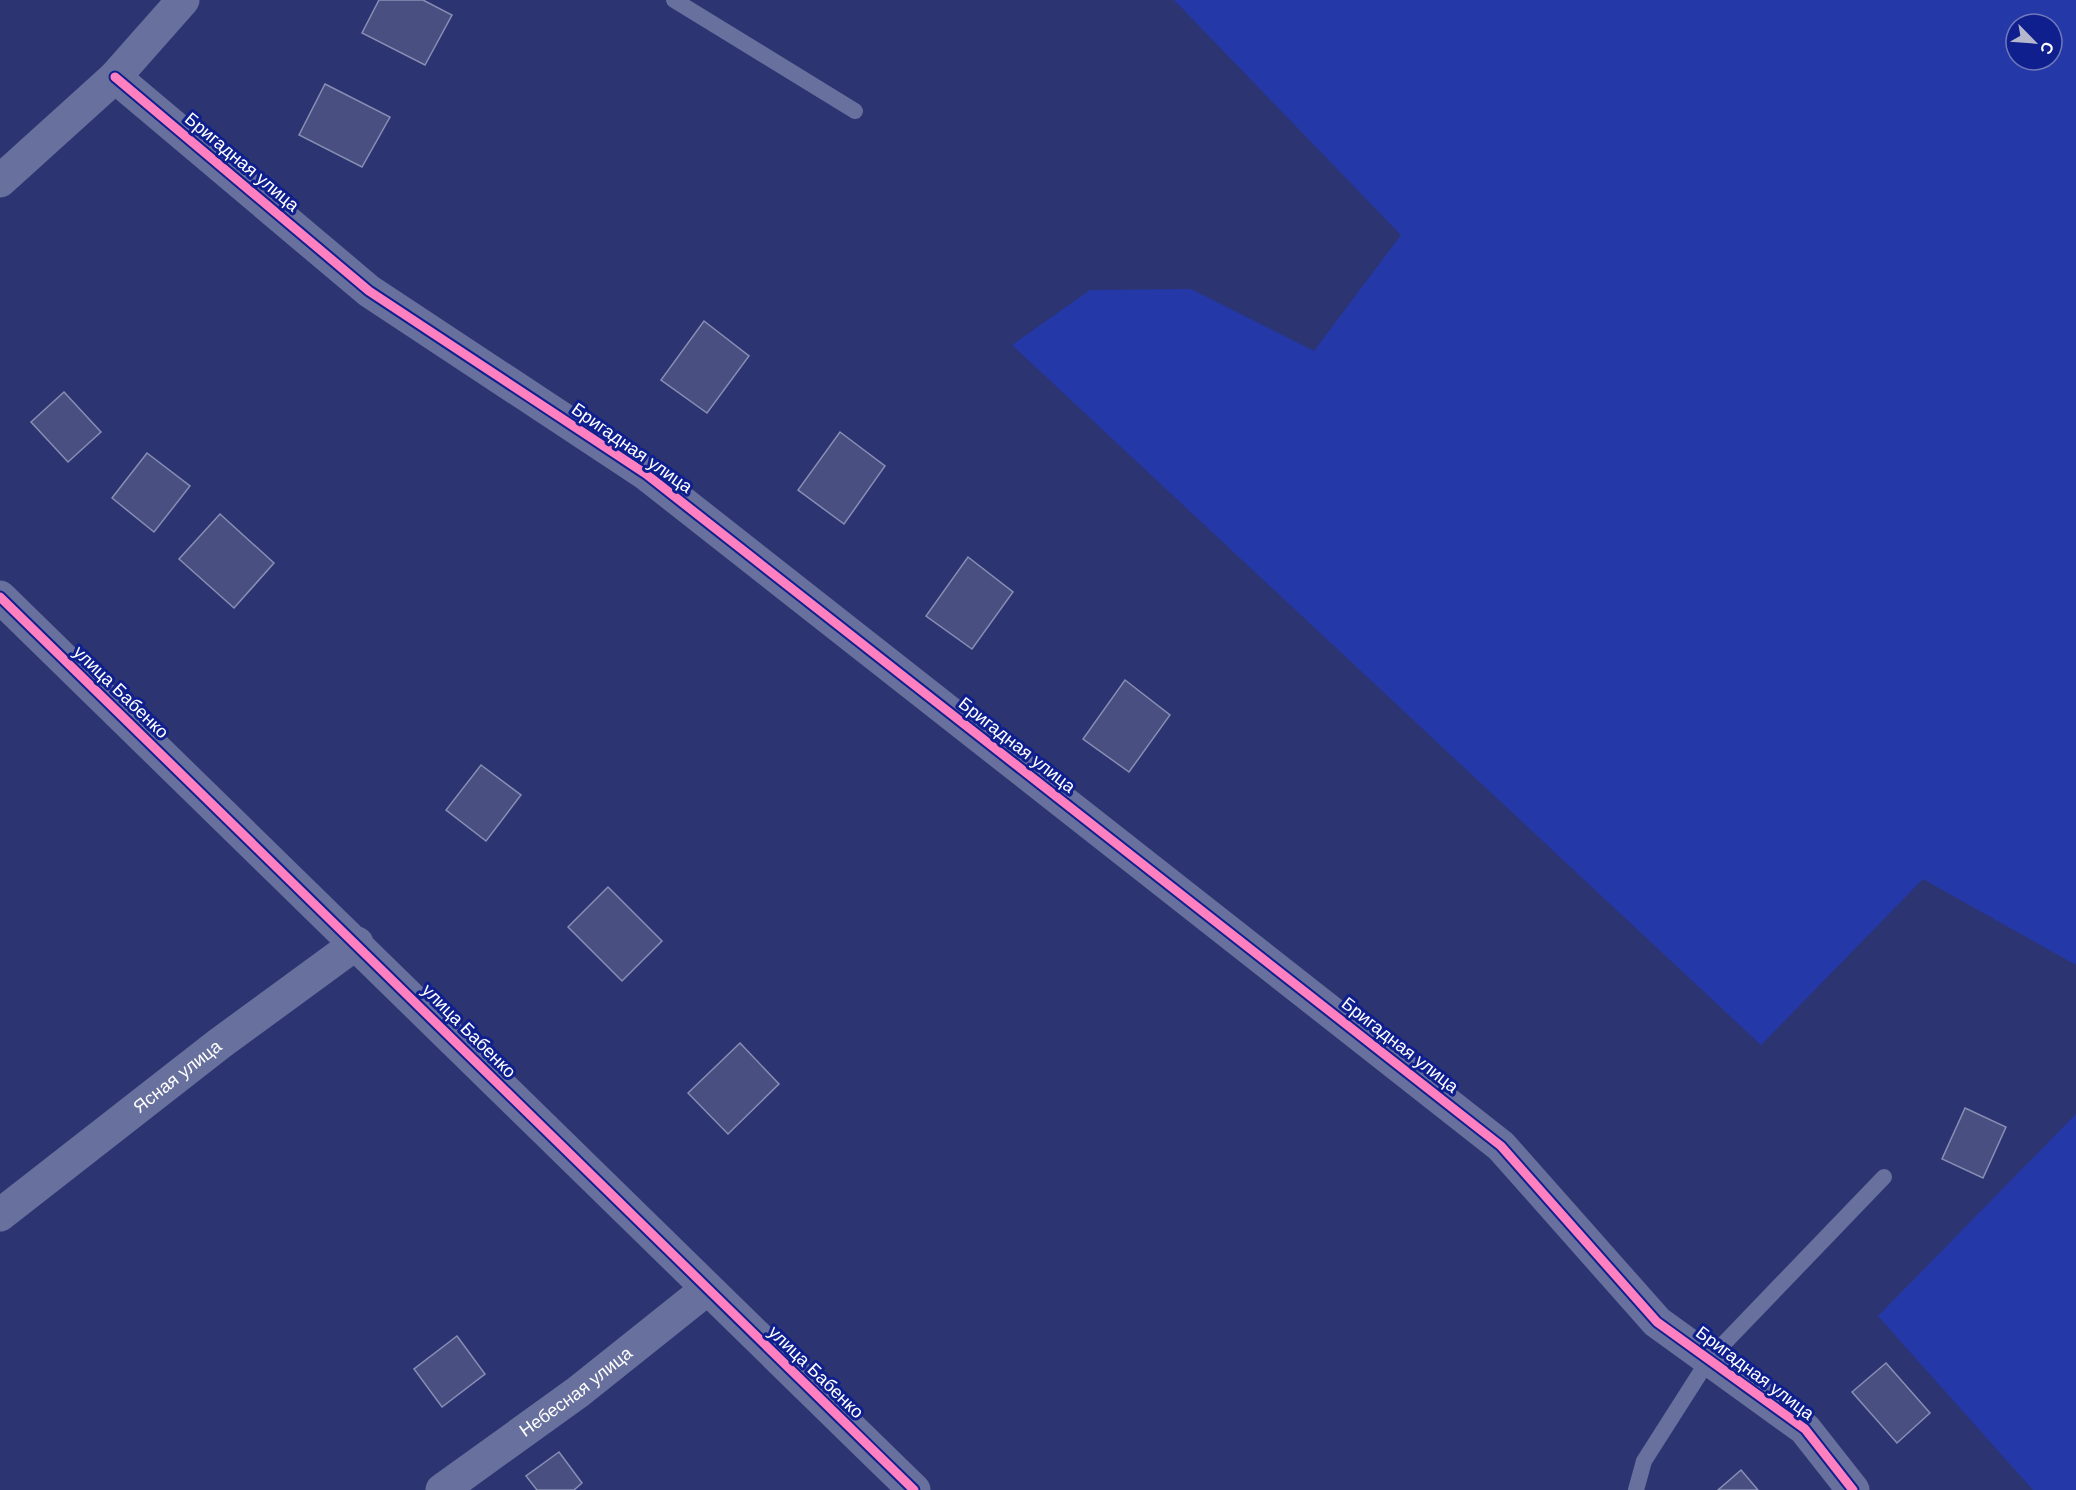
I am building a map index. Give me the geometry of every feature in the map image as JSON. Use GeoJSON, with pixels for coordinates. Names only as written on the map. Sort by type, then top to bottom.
{"type":"FeatureCollection","features":[{"type":"Feature","properties":{"kind":"street"},"geometry":{"type":"LineString","coordinates":[[0,182],[115,77],[183,0]]}},
{"type":"Feature","properties":{"kind":"street","name":"Бригадная улица"},"geometry":{"type":"LineString","coordinates":[[115,77],[369,291],[646,474],[1501,1146],[1657,1322],[1805,1429],[1853,1490]]}},
{"type":"Feature","properties":{"kind":"street","name":"улица Бабенко"},"geometry":{"type":"LineString","coordinates":[[0,597],[357,943],[602,1187],[914,1490]]}},
{"type":"Feature","properties":{"kind":"street","name":"Ясная улица"},"geometry":{"type":"LineString","coordinates":[[0,1215],[219,1044],[357,943]]}},
{"type":"Feature","properties":{"kind":"street","name":"Небесная улица"},"geometry":{"type":"LineString","coordinates":[[442,1490],[578,1392],[707,1289]]}},
{"type":"Feature","properties":{"kind":"lane"},"geometry":{"type":"LineString","coordinates":[[674,0],[855,111]]}},
{"type":"Feature","properties":{"kind":"lane"},"geometry":{"type":"LineString","coordinates":[[1636,1490],[1644,1461],[1709,1359],[1884,1177]]}},
{"type":"Feature","properties":{"kind":"shaded area"},"geometry":{"type":"Polygon","coordinates":[[[1174,0],[2076,0],[2076,965],[1923,879],[1761,1045],[1012,345],[1090,290],[1191,289],[1314,351],[1401,235],[1174,0]]]}},
{"type":"Feature","properties":{"kind":"shaded area"},"geometry":{"type":"Polygon","coordinates":[[[2076,1114],[2076,1490],[2033,1490],[1878,1316],[2076,1114]]]}},
{"type":"Feature","properties":{"kind":"building"},"geometry":{"type":"Polygon","coordinates":[[[379,0],[423,0],[452,15],[425,65],[362,33],[379,0]]]}},
{"type":"Feature","properties":{"kind":"building"},"geometry":{"type":"Polygon","coordinates":[[[325,84],[390,117],[362,167],[299,135],[325,84]]]}},
{"type":"Feature","properties":{"kind":"building"},"geometry":{"type":"Polygon","coordinates":[[[704,321],[749,356],[707,413],[661,380],[704,321]]]}},
{"type":"Feature","properties":{"kind":"building"},"geometry":{"type":"Polygon","coordinates":[[[64,392],[101,432],[68,462],[31,422],[64,392]]]}},
{"type":"Feature","properties":{"kind":"building"},"geometry":{"type":"Polygon","coordinates":[[[840,432],[885,466],[844,524],[798,490],[840,432]]]}},
{"type":"Feature","properties":{"kind":"building"},"geometry":{"type":"Polygon","coordinates":[[[147,453],[190,486],[154,532],[112,498],[147,453]]]}},
{"type":"Feature","properties":{"kind":"building"},"geometry":{"type":"Polygon","coordinates":[[[220,514],[274,563],[234,608],[179,559],[220,514]]]}},
{"type":"Feature","properties":{"kind":"building"},"geometry":{"type":"Polygon","coordinates":[[[968,557],[1013,592],[972,649],[926,616],[968,557]]]}},
{"type":"Feature","properties":{"kind":"building"},"geometry":{"type":"Polygon","coordinates":[[[1125,680],[1170,715],[1129,772],[1083,739],[1125,680]]]}},
{"type":"Feature","properties":{"kind":"building"},"geometry":{"type":"Polygon","coordinates":[[[481,765],[521,795],[486,841],[446,810],[481,765]]]}},
{"type":"Feature","properties":{"kind":"building"},"geometry":{"type":"Polygon","coordinates":[[[608,887],[662,941],[622,981],[568,927],[608,887]]]}},
{"type":"Feature","properties":{"kind":"building"},"geometry":{"type":"Polygon","coordinates":[[[740,1043],[779,1084],[728,1134],[688,1093],[740,1043]]]}},
{"type":"Feature","properties":{"kind":"building"},"geometry":{"type":"Polygon","coordinates":[[[1965,1108],[2006,1127],[1983,1178],[1942,1159],[1965,1108]]]}},
{"type":"Feature","properties":{"kind":"building"},"geometry":{"type":"Polygon","coordinates":[[[457,1336],[485,1374],[442,1407],[414,1369],[457,1336]]]}},
{"type":"Feature","properties":{"kind":"building"},"geometry":{"type":"Polygon","coordinates":[[[1886,1363],[1930,1413],[1897,1443],[1852,1392],[1886,1363]]]}},
{"type":"Feature","properties":{"kind":"building"},"geometry":{"type":"Polygon","coordinates":[[[559,1452],[582,1483],[574,1490],[537,1490],[526,1476],[559,1452]]]}},
{"type":"Feature","properties":{"kind":"building"},"geometry":{"type":"Polygon","coordinates":[[[1741,1470],[1758,1490],[1718,1490],[1741,1470]]]}},
{"type":"Feature","properties":{"kind":"cycle path"},"geometry":{"type":"LineString","coordinates":[[115,77],[369,291],[646,474],[1501,1146],[1657,1322],[1805,1429],[1853,1490]]}},
{"type":"Feature","properties":{"kind":"cycle path"},"geometry":{"type":"LineString","coordinates":[[0,597],[914,1490]]}}]}
